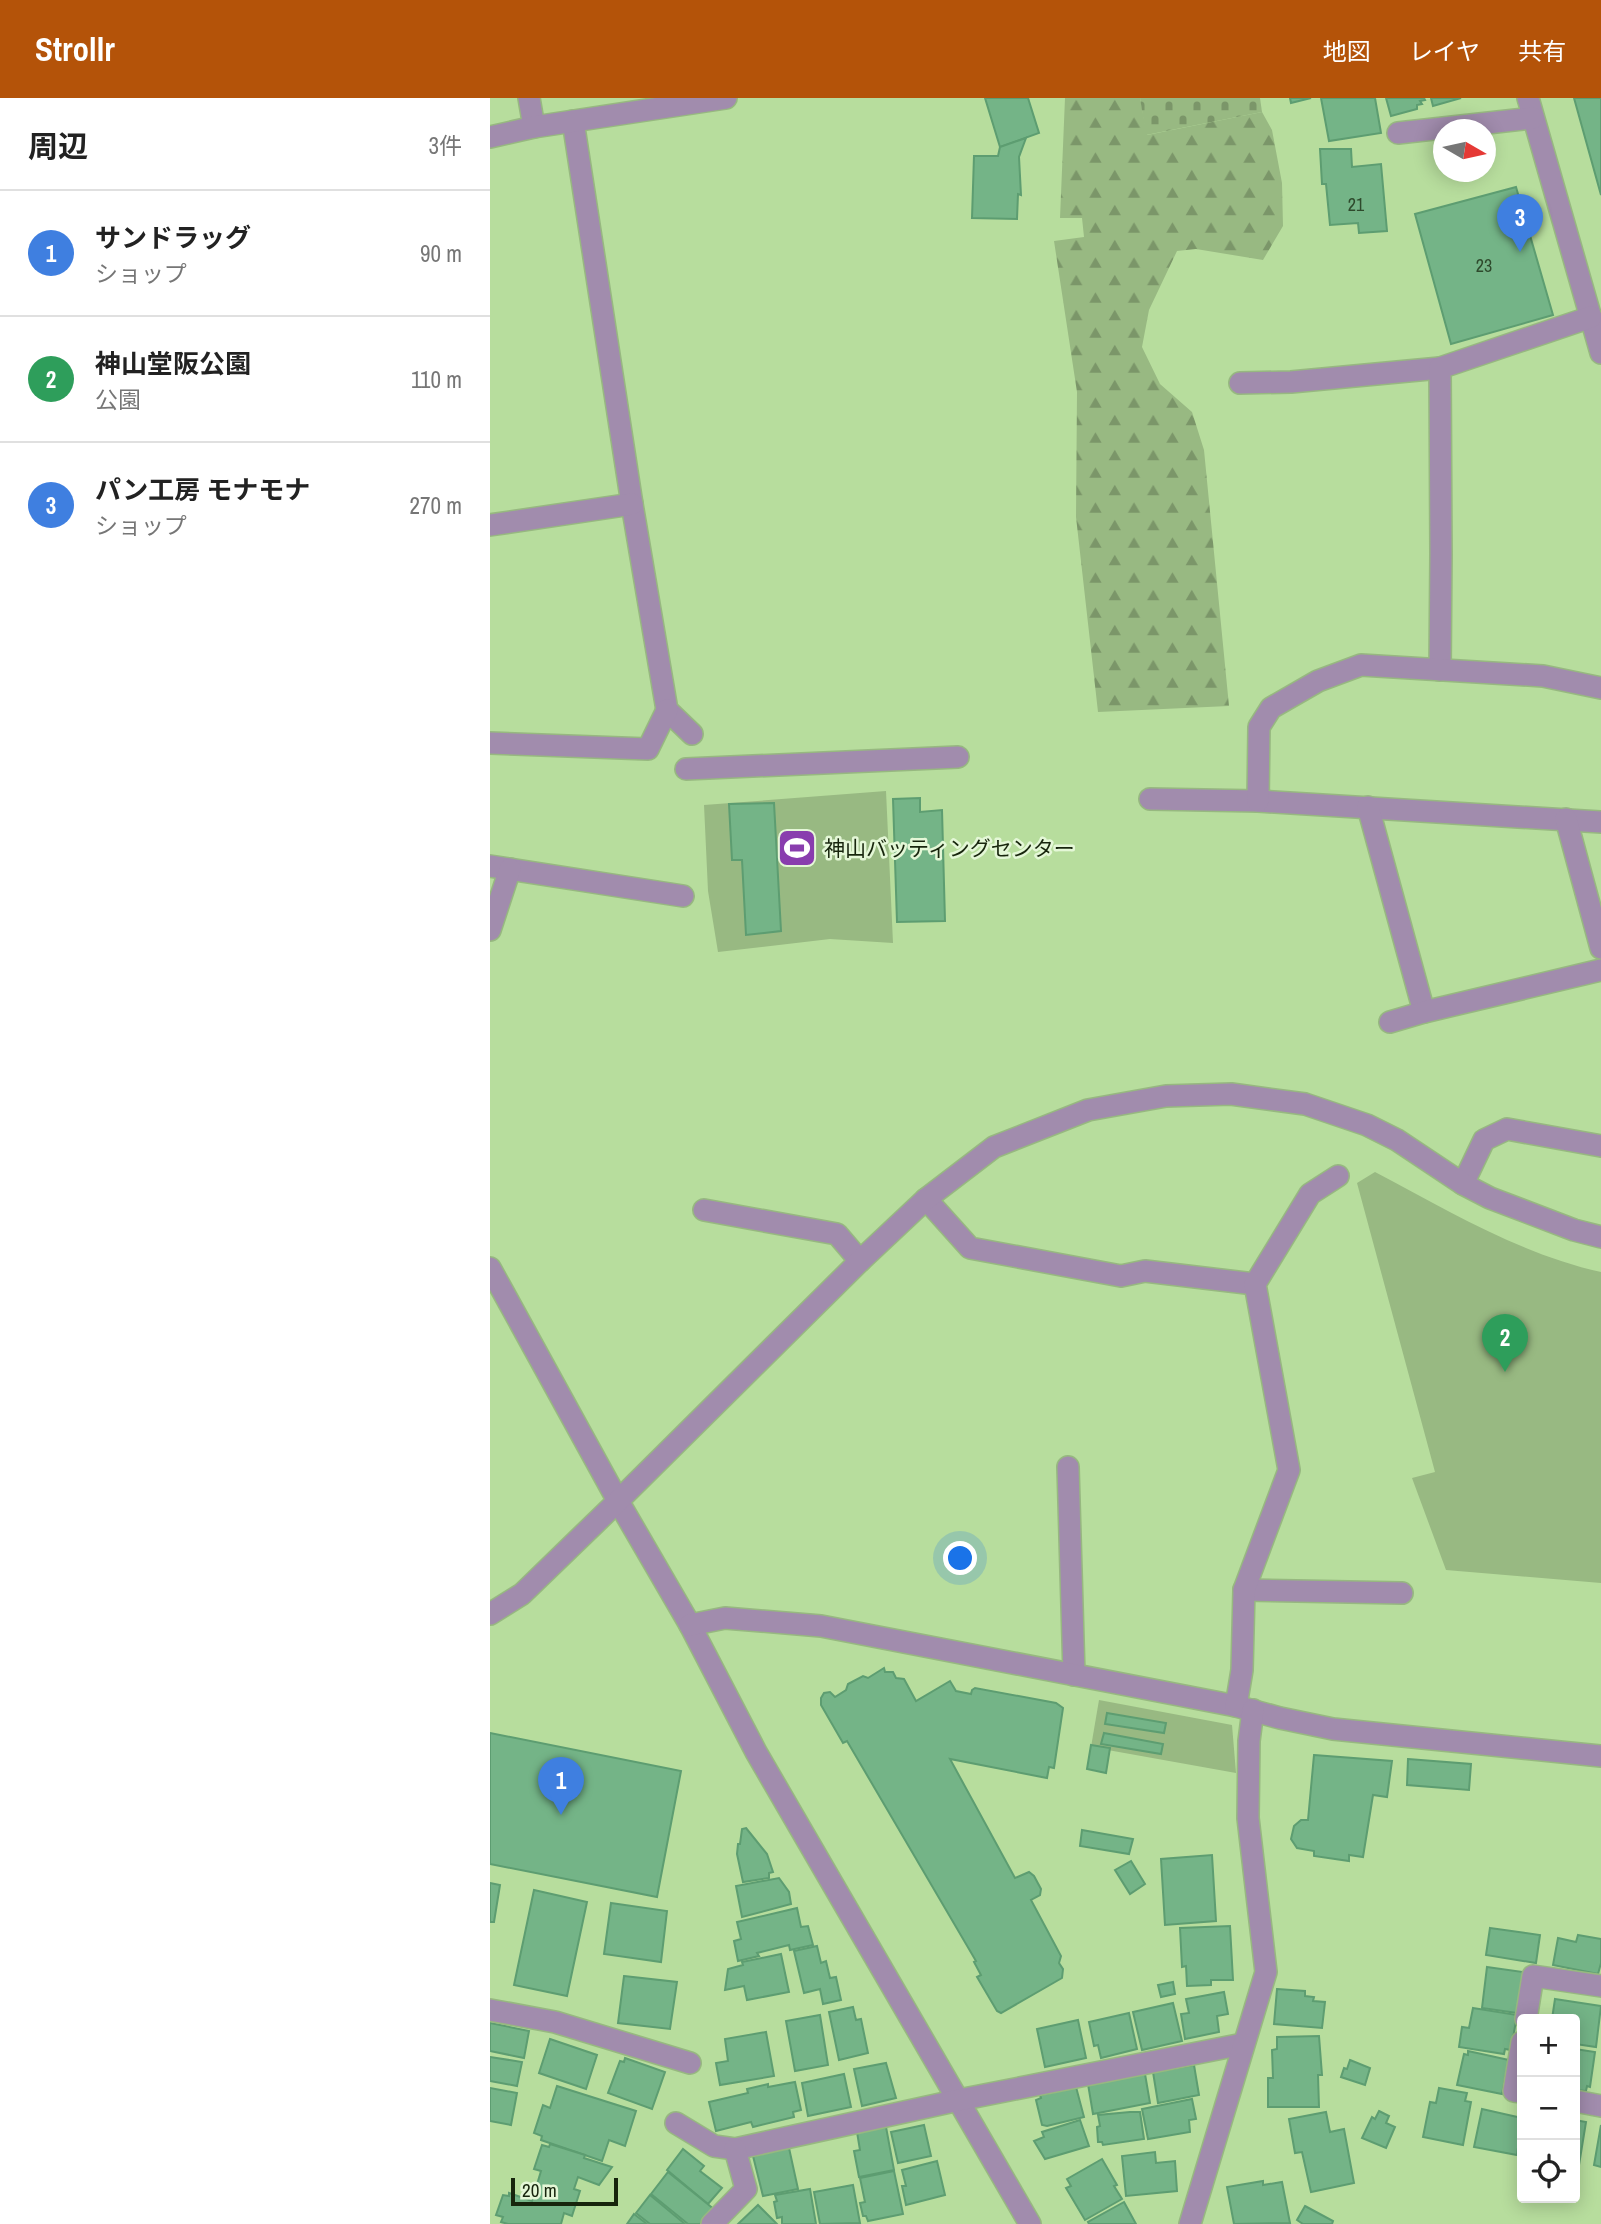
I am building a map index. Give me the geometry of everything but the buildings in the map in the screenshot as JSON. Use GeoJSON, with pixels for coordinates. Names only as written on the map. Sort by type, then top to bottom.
{"type":"FeatureCollection","features":[{"type":"Feature","properties":{"kind":"street"},"geometry":{"type":"LineString","coordinates":[[529,98],[534,127]]}},
{"type":"Feature","properties":{"kind":"street"},"geometry":{"type":"LineString","coordinates":[[490,137],[534,127],[726,98]]}},
{"type":"Feature","properties":{"kind":"street"},"geometry":{"type":"LineString","coordinates":[[1398,133],[1531,108],[1601,353]]}},
{"type":"Feature","properties":{"kind":"street"},"geometry":{"type":"LineString","coordinates":[[490,743],[648,750],[667,710],[573,121]]}},
{"type":"Feature","properties":{"kind":"street"},"geometry":{"type":"LineString","coordinates":[[1240,383],[1291,382],[1440,368],[1591,317]]}},
{"type":"Feature","properties":{"kind":"street"},"geometry":{"type":"LineString","coordinates":[[1440,368],[1440,670]]}},
{"type":"Feature","properties":{"kind":"street"},"geometry":{"type":"LineString","coordinates":[[490,525],[632,504]]}},
{"type":"Feature","properties":{"kind":"street"},"geometry":{"type":"LineString","coordinates":[[1258,801],[1259,727],[1271,708],[1318,681],[1361,665],[1543,676],[1601,688]]}},
{"type":"Feature","properties":{"kind":"street"},"geometry":{"type":"LineString","coordinates":[[667,710],[692,734]]}},
{"type":"Feature","properties":{"kind":"street"},"geometry":{"type":"LineString","coordinates":[[686,769],[957,757]]}},
{"type":"Feature","properties":{"kind":"street"},"geometry":{"type":"LineString","coordinates":[[1150,799],[1258,801],[1601,821]]}},
{"type":"Feature","properties":{"kind":"street"},"geometry":{"type":"LineString","coordinates":[[1368,807],[1424,1012]]}},
{"type":"Feature","properties":{"kind":"street"},"geometry":{"type":"LineString","coordinates":[[1566,819],[1601,948]]}},
{"type":"Feature","properties":{"kind":"street"},"geometry":{"type":"LineString","coordinates":[[490,930],[500,868],[683,896]]}},
{"type":"Feature","properties":{"kind":"street"},"geometry":{"type":"LineString","coordinates":[[1390,1022],[1601,970]]}},
{"type":"Feature","properties":{"kind":"street"},"geometry":{"type":"LineString","coordinates":[[490,1614],[522,1594],[926,1199],[994,1147],[1088,1110],[1166,1096],[1218,1094],[1305,1104],[1367,1125],[1397,1140],[1463,1184],[1490,1198],[1601,1237]]}},
{"type":"Feature","properties":{"kind":"street"},"geometry":{"type":"LineString","coordinates":[[1463,1184],[1483,1140],[1507,1129],[1601,1146]]}},
{"type":"Feature","properties":{"kind":"street"},"geometry":{"type":"LineString","coordinates":[[1190,2224],[1266,1972],[1248,1818],[1249,1741],[1242,1670],[1244,1590],[1289,1470],[1255,1284],[1310,1194],[1338,1176]]}},
{"type":"Feature","properties":{"kind":"street"},"geometry":{"type":"LineString","coordinates":[[926,1199],[970,1248],[1121,1276],[1145,1271],[1255,1284]]}},
{"type":"Feature","properties":{"kind":"street"},"geometry":{"type":"LineString","coordinates":[[704,1210],[837,1234],[860,1261]]}},
{"type":"Feature","properties":{"kind":"street"},"geometry":{"type":"LineString","coordinates":[[490,1268],[618,1501],[690,1625],[756,1752],[1030,2224]]}},
{"type":"Feature","properties":{"kind":"street"},"geometry":{"type":"LineString","coordinates":[[1068,1468],[1074,1675]]}},
{"type":"Feature","properties":{"kind":"street"},"geometry":{"type":"LineString","coordinates":[[1244,1590],[1402,1594]]}},
{"type":"Feature","properties":{"kind":"street"},"geometry":{"type":"LineString","coordinates":[[690,1625],[725,1618],[821,1626],[1245,1708],[1333,1729],[1601,1756]]}},
{"type":"Feature","properties":{"kind":"street"},"geometry":{"type":"LineString","coordinates":[[1527,2014],[1533,1976],[1601,1986]]}},
{"type":"Feature","properties":{"kind":"street"},"geometry":{"type":"LineString","coordinates":[[490,2011],[555,2022],[690,2063]]}},
{"type":"Feature","properties":{"kind":"street"},"geometry":{"type":"LineString","coordinates":[[676,2123],[714,2146],[734,2149],[959,2100],[1243,2044]]}},
{"type":"Feature","properties":{"kind":"street"},"geometry":{"type":"LineString","coordinates":[[1517,2073],[1514,2091],[1517,2091]]}},
{"type":"Feature","properties":{"kind":"street"},"geometry":{"type":"LineString","coordinates":[[1580,2102],[1601,2106]]}},
{"type":"Feature","properties":{"kind":"street"},"geometry":{"type":"LineString","coordinates":[[712,2224],[746,2189],[734,2149]]}},
{"type":"Feature","properties":{"kind":"green space"},"geometry":{"type":"Polygon","coordinates":[[[1065,98],[1140,98],[1147,135],[1262,112],[1272,130],[1282,183],[1283,226],[1263,260],[1196,249],[1177,251],[1149,310],[1142,347],[1160,384],[1192,412],[1204,450],[1229,706],[1098,712],[1076,517],[1077,392],[1054,241],[1084,237],[1082,218],[1060,218],[1065,98]]]}},
{"type":"Feature","properties":{"kind":"green space"},"geometry":{"type":"Polygon","coordinates":[[[1140,98],[1260,98],[1262,112],[1146,135],[1140,98]]]}},
{"type":"Feature","properties":{"kind":"green space","name":"神山バッティングセンター"},"geometry":{"type":"Polygon","coordinates":[[[886,791],[893,943],[830,939],[718,952],[708,891],[704,805],[886,791]]]}},
{"type":"Feature","properties":{"kind":"green space"},"geometry":{"type":"Polygon","coordinates":[[[1375,1172],[1457,1216],[1513,1242],[1571,1264],[1601,1272],[1601,1583],[1446,1570],[1412,1478],[1435,1472],[1357,1183],[1375,1172]]]}},
{"type":"Feature","properties":{"kind":"green space"},"geometry":{"type":"Polygon","coordinates":[[[1099,1700],[1232,1725],[1236,1773],[1091,1747],[1099,1700]]]}},
{"type":"Feature","properties":{"kind":"place","name":"パン工房 モナモナ"},"geometry":{"type":"Point","coordinates":[1520,252]}},
{"type":"Feature","properties":{"kind":"place","name":"神山バッティングセンター"},"geometry":{"type":"Point","coordinates":[797,848]}},
{"type":"Feature","properties":{"kind":"place","name":"神山堂阪公園"},"geometry":{"type":"Point","coordinates":[1505,1372]}},
{"type":"Feature","properties":{"kind":"place","name":"サンドラッグ"},"geometry":{"type":"Point","coordinates":[561,1815]}}]}
